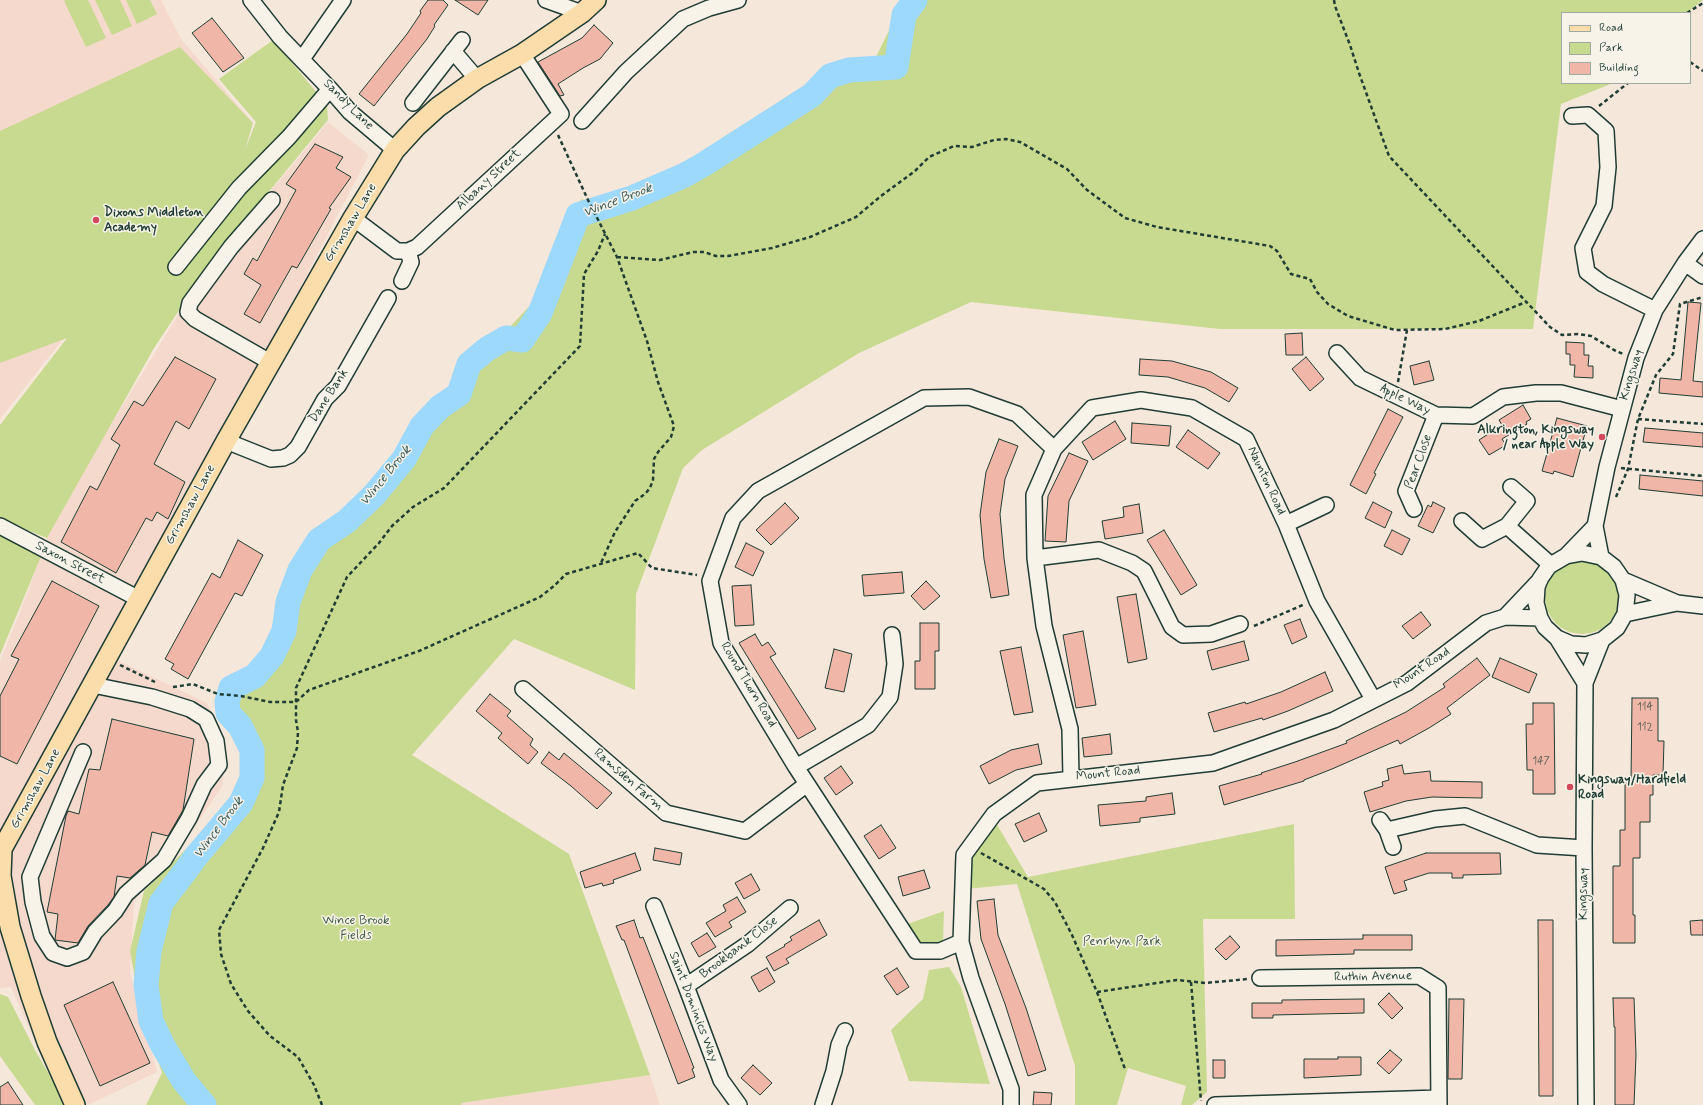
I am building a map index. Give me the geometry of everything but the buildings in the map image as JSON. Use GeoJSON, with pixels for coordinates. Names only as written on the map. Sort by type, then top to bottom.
{"type":"FeatureCollection","features":[{"type":"Feature","properties":{"kind":"main road","name":"Grimshaw Lane"},"geometry":{"type":"LineString","coordinates":[[75,1105],[47,1042],[31,996],[10,926],[1,876],[1,849],[93,686],[139,599],[270,362],[352,218],[395,150],[416,127],[438,107],[477,80],[522,54],[582,13],[596,0]]}},
{"type":"Feature","properties":{"kind":"street","name":"Sandy Lane"},"geometry":{"type":"LineString","coordinates":[[251,0],[280,37],[350,112],[395,150]]}},
{"type":"Feature","properties":{"kind":"street"},"geometry":{"type":"LineString","coordinates":[[302,59],[343,0]]}},
{"type":"Feature","properties":{"kind":"street"},"geometry":{"type":"LineString","coordinates":[[546,0],[582,13]]}},
{"type":"Feature","properties":{"kind":"street"},"geometry":{"type":"LineString","coordinates":[[582,121],[626,72],[683,19],[709,8],[736,0]]}},
{"type":"Feature","properties":{"kind":"street"},"geometry":{"type":"LineString","coordinates":[[413,103],[458,46],[477,80]]}},
{"type":"Feature","properties":{"kind":"street"},"geometry":{"type":"LineString","coordinates":[[522,54],[557,118]]}},
{"type":"Feature","properties":{"kind":"street"},"geometry":{"type":"LineString","coordinates":[[176,267],[229,199],[289,137],[330,89]]}},
{"type":"Feature","properties":{"kind":"street"},"geometry":{"type":"LineString","coordinates":[[1572,116],[1588,115],[1606,131],[1608,167],[1604,206],[1583,248],[1587,272],[1603,284],[1655,310]]}},
{"type":"Feature","properties":{"kind":"street","name":"Albany Street"},"geometry":{"type":"LineString","coordinates":[[413,249],[557,118]]}},
{"type":"Feature","properties":{"kind":"street"},"geometry":{"type":"LineString","coordinates":[[270,362],[195,319],[188,312],[190,303],[231,247],[272,200]]}},
{"type":"Feature","properties":{"kind":"street"},"geometry":{"type":"LineString","coordinates":[[352,218],[396,251],[413,249],[411,262],[402,280]]}},
{"type":"Feature","properties":{"kind":"street","name":"Kingsway"},"geometry":{"type":"LineString","coordinates":[[1601,558],[1595,526],[1607,467],[1636,358],[1655,310],[1685,263],[1703,239]]}},
{"type":"Feature","properties":{"kind":"street"},"geometry":{"type":"LineString","coordinates":[[1685,263],[1703,276]]}},
{"type":"Feature","properties":{"kind":"street","name":"Dane Bank"},"geometry":{"type":"LineString","coordinates":[[226,441],[271,459],[283,458],[290,455],[298,447],[325,399],[338,386],[382,318],[388,298]]}},
{"type":"Feature","properties":{"kind":"street","name":"Apple Way"},"geometry":{"type":"LineString","coordinates":[[1337,353],[1360,378],[1436,415],[1473,416],[1503,397],[1536,392],[1561,393],[1622,409]]}},
{"type":"Feature","properties":{"kind":"street","name":"Round Thorn Road"},"geometry":{"type":"LineString","coordinates":[[961,942],[940,951],[916,951],[807,784],[721,643],[710,581],[733,518],[758,491],[924,398],[969,397],[1017,414],[1054,449]]}},
{"type":"Feature","properties":{"kind":"street","name":"Naunton Road"},"geometry":{"type":"LineString","coordinates":[[1072,778],[1070,729],[1044,626],[1035,558],[1034,495],[1054,449],[1092,408],[1141,400],[1192,408],[1246,439],[1286,524],[1316,599],[1373,699]]}},
{"type":"Feature","properties":{"kind":"street","name":"Pear Close"},"geometry":{"type":"LineString","coordinates":[[1414,508],[1406,491],[1436,415]]}},
{"type":"Feature","properties":{"kind":"street"},"geometry":{"type":"LineString","coordinates":[[1462,521],[1482,539],[1508,526],[1527,501],[1511,487]]}},
{"type":"Feature","properties":{"kind":"street"},"geometry":{"type":"LineString","coordinates":[[1286,524],[1326,505]]}},
{"type":"Feature","properties":{"kind":"street","name":"Saxon Street"},"geometry":{"type":"LineString","coordinates":[[0,526],[139,599]]}},
{"type":"Feature","properties":{"kind":"street"},"geometry":{"type":"LineString","coordinates":[[1508,526],[1551,566]]}},
{"type":"Feature","properties":{"kind":"street"},"geometry":{"type":"LineString","coordinates":[[1585,683],[1557,638],[1545,627],[1540,618],[1536,603],[1537,587],[1540,579],[1551,566],[1566,556],[1595,526]]}},
{"type":"Feature","properties":{"kind":"street"},"geometry":{"type":"LineString","coordinates":[[1035,558],[1099,550],[1132,563],[1144,571],[1172,627],[1183,635],[1211,634],[1240,624]]}},
{"type":"Feature","properties":{"kind":"street"},"geometry":{"type":"LineString","coordinates":[[1557,638],[1571,644],[1586,645],[1602,640],[1618,628],[1625,614],[1627,595],[1623,580],[1614,567],[1601,558],[1582,553],[1566,556]]}},
{"type":"Feature","properties":{"kind":"street","name":"Mount Road"},"geometry":{"type":"LineString","coordinates":[[1505,617],[1540,579]]}},
{"type":"Feature","properties":{"kind":"street"},"geometry":{"type":"LineString","coordinates":[[1623,580],[1677,603],[1703,606]]}},
{"type":"Feature","properties":{"kind":"street"},"geometry":{"type":"LineString","coordinates":[[1625,614],[1677,603]]}},
{"type":"Feature","properties":{"kind":"street","name":"Mount Road"},"geometry":{"type":"LineString","coordinates":[[1011,1105],[1011,1089],[971,978],[961,942],[964,855],[994,814],[1037,783],[1213,763],[1334,720],[1407,683],[1486,623],[1505,617],[1540,618]]}},
{"type":"Feature","properties":{"kind":"street"},"geometry":{"type":"LineString","coordinates":[[796,766],[868,725],[890,697],[895,664],[892,635]]}},
{"type":"Feature","properties":{"kind":"street","name":"Kingsway"},"geometry":{"type":"LineString","coordinates":[[1586,1105],[1584,848],[1585,683],[1602,640]]}},
{"type":"Feature","properties":{"kind":"street"},"geometry":{"type":"LineString","coordinates":[[83,752],[30,877],[33,902],[42,936],[53,953],[67,958],[84,952],[95,932],[115,910],[126,894],[164,860],[189,818],[204,785],[219,765],[216,741],[206,719],[190,709],[152,697],[93,686]]}},
{"type":"Feature","properties":{"kind":"street","name":"Ramsden Farm"},"geometry":{"type":"LineString","coordinates":[[523,689],[666,813],[745,831],[807,784]]}},
{"type":"Feature","properties":{"kind":"street"},"geometry":{"type":"LineString","coordinates":[[1393,847],[1383,825],[1435,818],[1465,816],[1537,845],[1584,848]]}},
{"type":"Feature","properties":{"kind":"street","name":"Saint Dominics Way"},"geometry":{"type":"LineString","coordinates":[[654,906],[721,1080],[739,1105]]}},
{"type":"Feature","properties":{"kind":"street","name":"Brookbank Close"},"geometry":{"type":"LineString","coordinates":[[686,986],[748,944],[790,908]]}},
{"type":"Feature","properties":{"kind":"street","name":"Ruthin Avenue"},"geometry":{"type":"LineString","coordinates":[[1260,979],[1419,976],[1438,988],[1439,1101]]}},
{"type":"Feature","properties":{"kind":"street"},"geometry":{"type":"LineString","coordinates":[[823,1105],[834,1071],[839,1045],[845,1031]]}},
{"type":"Feature","properties":{"kind":"street"},"geometry":{"type":"LineString","coordinates":[[1215,1105],[1439,1101]]}},
{"type":"Feature","properties":{"kind":"path"},"geometry":{"type":"LineString","coordinates":[[1334,0],[1389,156],[1550,327],[1562,335],[1578,334],[1591,336],[1614,350],[1636,358]]}},
{"type":"Feature","properties":{"kind":"path"},"geometry":{"type":"LineString","coordinates":[[1688,12],[1703,2]]}},
{"type":"Feature","properties":{"kind":"path"},"geometry":{"type":"LineString","coordinates":[[1691,63],[1703,71]]}},
{"type":"Feature","properties":{"kind":"path"},"geometry":{"type":"LineString","coordinates":[[1588,115],[1627,84]]}},
{"type":"Feature","properties":{"kind":"path"},"geometry":{"type":"LineString","coordinates":[[557,118],[588,200],[617,257],[647,341],[658,382],[674,426],[671,437],[654,459],[653,480],[650,488],[645,494],[635,500],[615,532],[601,563]]}},
{"type":"Feature","properties":{"kind":"path"},"geometry":{"type":"LineString","coordinates":[[617,257],[660,260],[693,252],[704,252],[716,256],[728,256],[772,248],[803,239],[856,217],[915,171],[929,157],[954,146],[972,147],[994,140],[1006,140],[1020,142],[1067,169],[1086,190],[1125,218],[1157,227],[1270,246],[1277,251],[1291,274],[1310,279],[1317,292],[1328,304],[1348,316],[1395,330],[1445,329],[1479,321],[1526,302]]}},
{"type":"Feature","properties":{"kind":"path"},"geometry":{"type":"LineString","coordinates":[[322,1105],[314,1085],[298,1057],[270,1036],[248,1011],[231,984],[221,954],[219,930],[263,848],[279,812],[283,785],[297,748],[298,732],[296,688],[347,577],[379,543],[392,526],[413,507],[444,488],[580,346],[584,274],[598,251],[605,234]]}},
{"type":"Feature","properties":{"kind":"path"},"geometry":{"type":"LineString","coordinates":[[1614,502],[1628,469],[1638,419],[1656,375],[1673,354],[1680,304],[1703,296]]}},
{"type":"Feature","properties":{"kind":"path"},"geometry":{"type":"LineString","coordinates":[[1396,396],[1407,330]]}},
{"type":"Feature","properties":{"kind":"path"},"geometry":{"type":"LineString","coordinates":[[1638,419],[1703,424]]}},
{"type":"Feature","properties":{"kind":"path"},"geometry":{"type":"LineString","coordinates":[[1607,467],[1703,476]]}},
{"type":"Feature","properties":{"kind":"path"},"geometry":{"type":"LineString","coordinates":[[168,686],[175,688],[193,684],[218,694],[241,696],[270,702],[296,702],[309,690],[420,651],[540,597],[566,574],[601,563],[638,552],[652,568],[711,577]]}},
{"type":"Feature","properties":{"kind":"path"},"geometry":{"type":"LineString","coordinates":[[1240,624],[1243,623],[1244,629],[1248,628],[1316,599]]}},
{"type":"Feature","properties":{"kind":"path"},"geometry":{"type":"LineString","coordinates":[[108,658],[160,685]]}},
{"type":"Feature","properties":{"kind":"path"},"geometry":{"type":"LineString","coordinates":[[970,847],[1044,889],[1055,902],[1096,990],[1124,1069]]}},
{"type":"Feature","properties":{"kind":"path"},"geometry":{"type":"LineString","coordinates":[[1096,990],[1097,992],[1177,980],[1205,983],[1260,979]]}},
{"type":"Feature","properties":{"kind":"path"},"geometry":{"type":"LineString","coordinates":[[1191,982],[1202,1105]]}},
{"type":"Feature","properties":{"kind":"shaded area","name":"Dixons Middleton Academy"},"geometry":{"type":"Polygon","coordinates":[[[0,0],[161,0],[181,39],[253,123],[63,339],[0,419],[0,0]]]}},
{"type":"Feature","properties":{"kind":"shaded area"},"geometry":{"type":"Polygon","coordinates":[[[328,122],[369,155],[253,378],[115,659],[207,703],[224,743],[223,785],[185,841],[134,901],[130,973],[157,1072],[88,1105],[63,1105],[11,987],[0,988],[0,661],[24,602],[47,538],[101,441],[206,269],[328,122]]]}},
{"type":"Feature","properties":{"kind":"shaded area"},"geometry":{"type":"Polygon","coordinates":[[[650,1075],[660,1105],[461,1105],[461,1103],[650,1075]]]}},
{"type":"Feature","properties":{"kind":"green space"},"geometry":{"type":"Polygon","coordinates":[[[88,0],[106,38],[86,47],[64,1],[88,0]]]}},
{"type":"Feature","properties":{"kind":"green space"},"geometry":{"type":"Polygon","coordinates":[[[95,0],[120,0],[132,26],[112,35],[95,0]]]}},
{"type":"Feature","properties":{"kind":"green space"},"geometry":{"type":"Polygon","coordinates":[[[126,0],[150,0],[157,14],[137,24],[126,0]]]}},
{"type":"Feature","properties":{"kind":"green space","name":"Wince Brook Fields"},"geometry":{"type":"Polygon","coordinates":[[[904,0],[1703,0],[1688,12],[1561,12],[1561,84],[1611,84],[1561,104],[1533,329],[1220,329],[971,302],[859,353],[702,450],[683,468],[636,594],[635,690],[514,639],[412,755],[569,854],[650,1075],[461,1103],[461,1105],[146,1105],[162,1073],[141,1011],[130,951],[144,891],[225,810],[247,772],[237,731],[220,704],[229,678],[260,663],[277,627],[285,581],[308,546],[362,497],[401,456],[419,424],[441,400],[457,391],[466,360],[485,343],[505,332],[537,298],[571,212],[582,199],[593,204],[665,176],[718,148],[774,116],[814,83],[830,67],[873,63],[904,0]]]}},
{"type":"Feature","properties":{"kind":"green space"},"geometry":{"type":"Polygon","coordinates":[[[273,40],[327,105],[328,120],[211,262],[154,348],[47,538],[0,519],[0,425],[67,338],[0,363],[0,131],[180,47],[253,123],[245,150],[256,122],[219,79],[273,40]]]}},
{"type":"Feature","properties":{"kind":"green space"},"geometry":{"type":"Polygon","coordinates":[[[0,534],[42,554],[0,655],[0,534]]]}},
{"type":"Feature","properties":{"kind":"green space"},"geometry":{"type":"Polygon","coordinates":[[[1575,560],[1589,560],[1603,566],[1613,576],[1619,590],[1617,611],[1613,618],[1603,628],[1589,634],[1575,634],[1561,628],[1551,618],[1545,604],[1545,590],[1551,576],[1561,566],[1575,560]]]}},
{"type":"Feature","properties":{"kind":"green space","name":"Penrhyn Park"},"geometry":{"type":"Polygon","coordinates":[[[996,823],[1028,877],[1294,824],[1295,919],[1203,919],[1207,1092],[1192,1105],[1181,1105],[1186,1086],[1128,1068],[1117,1105],[1075,1105],[1075,1066],[1017,884],[966,889],[968,858],[996,823]]]}},
{"type":"Feature","properties":{"kind":"green space"},"geometry":{"type":"Polygon","coordinates":[[[944,911],[943,942],[932,948],[919,945],[905,925],[944,911]]]}},
{"type":"Feature","properties":{"kind":"green space"},"geometry":{"type":"Polygon","coordinates":[[[949,967],[961,987],[990,1084],[909,1081],[891,1030],[923,999],[929,970],[949,967]]]}},
{"type":"Feature","properties":{"kind":"green space"},"geometry":{"type":"Polygon","coordinates":[[[0,994],[8,997],[35,1050],[65,1102],[64,1105],[35,1105],[0,1056],[0,994]]]}},
{"type":"Feature","properties":{"kind":"waterway","name":"Wince Brook"},"geometry":{"type":"LineString","coordinates":[[204,1105],[184,1081],[163,1046],[151,1021],[146,985],[149,951],[161,903],[198,854],[241,803],[252,778],[252,750],[240,726],[228,713],[227,702],[231,688],[255,676],[272,656],[284,631],[288,602],[300,570],[319,540],[347,521],[374,495],[404,459],[422,426],[440,407],[459,394],[469,364],[487,349],[506,338],[522,340],[540,313],[578,215],[632,198],[685,175],[812,95],[830,76],[849,70],[896,67],[904,15],[915,0]]}},
{"type":"Feature","properties":{"kind":"place","name":"Dixons Middleton Academy"},"geometry":{"type":"Point","coordinates":[96,220]}},
{"type":"Feature","properties":{"kind":"place","name":"Alkrington, Kingsway / near Apple Way"},"geometry":{"type":"Point","coordinates":[1602,437]}},
{"type":"Feature","properties":{"kind":"place","name":"Kingsway/Hardfield Road"},"geometry":{"type":"Point","coordinates":[1570,787]}}]}
